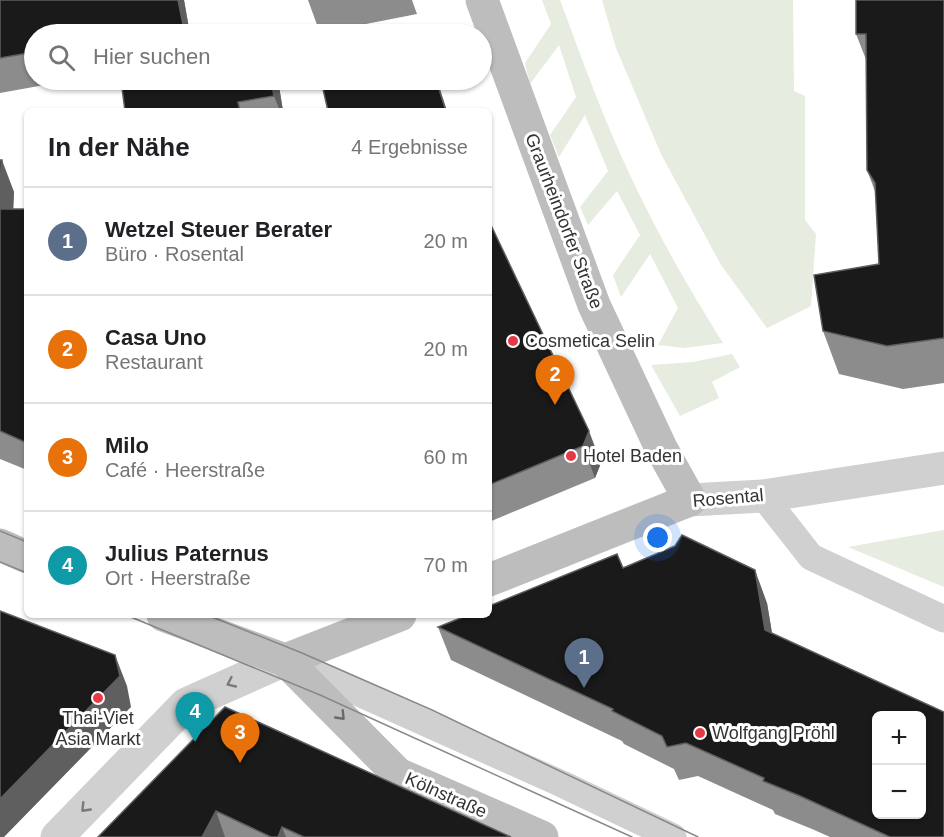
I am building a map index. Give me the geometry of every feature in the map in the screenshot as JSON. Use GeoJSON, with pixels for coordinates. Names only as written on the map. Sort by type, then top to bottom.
{"type":"FeatureCollection","features":[{"type":"Feature","properties":{"kind":"street","name":"Graurheindorfer Straße"},"geometry":{"type":"LineString","coordinates":[[482,0],[491,24]]}},
{"type":"Feature","properties":{"kind":"street","name":"Graurheindorfer Straße"},"geometry":{"type":"LineString","coordinates":[[492,27],[594,305],[661,448],[690,500]]}},
{"type":"Feature","properties":{"kind":"street","name":"Rosental"},"geometry":{"type":"LineString","coordinates":[[492,579],[690,500],[764,496],[944,468]]}},
{"type":"Feature","properties":{"kind":"street"},"geometry":{"type":"LineString","coordinates":[[0,545],[24,556]]}},
{"type":"Feature","properties":{"kind":"street","name":"Kölnstraße"},"geometry":{"type":"LineString","coordinates":[[171,618],[285,660],[398,774],[542,837]]}},
{"type":"Feature","properties":{"kind":"street"},"geometry":{"type":"LineString","coordinates":[[57,837],[186,704],[285,660],[392,618]]}},
{"type":"Feature","properties":{"kind":"lane"},"geometry":{"type":"LineString","coordinates":[[764,496],[811,556],[944,619]]}},
{"type":"Feature","properties":{"kind":"lane"},"geometry":{"type":"LineString","coordinates":[[285,660],[673,837]]}},
{"type":"Feature","properties":{"kind":"shaded area"},"geometry":{"type":"Polygon","coordinates":[[[542,0],[560,0],[620,154],[651,218],[723,343],[684,348],[658,345],[678,308],[650,254],[621,297],[613,275],[640,235],[617,191],[588,225],[580,207],[608,171],[585,115],[559,157],[550,135],[576,97],[559,45],[530,84],[525,63],[551,24],[542,0]]]}},
{"type":"Feature","properties":{"kind":"shaded area"},"geometry":{"type":"Polygon","coordinates":[[[602,0],[793,0],[794,91],[805,96],[805,220],[816,234],[811,306],[767,328],[721,265],[661,154],[616,48],[602,0]]]}},
{"type":"Feature","properties":{"kind":"shaded area"},"geometry":{"type":"Polygon","coordinates":[[[732,354],[740,367],[712,382],[719,398],[680,416],[651,365],[693,362],[732,354]]]}},
{"type":"Feature","properties":{"kind":"shaded area"},"geometry":{"type":"Polygon","coordinates":[[[944,530],[944,587],[848,547],[944,530]]]}},
{"type":"Feature","properties":{"kind":"building"},"geometry":{"type":"Polygon","coordinates":[[[0,0],[178,0],[183,24],[24,24],[24,54],[0,58],[0,0]]]}},
{"type":"Feature","properties":{"kind":"building"},"geometry":{"type":"Polygon","coordinates":[[[856,0],[944,0],[944,338],[887,346],[823,331],[814,275],[879,264],[875,183],[867,170],[866,34],[856,34],[856,0]]]}},
{"type":"Feature","properties":{"kind":"building"},"geometry":{"type":"Polygon","coordinates":[[[122,90],[273,90],[274,96],[238,102],[239,108],[125,108],[122,90]]]}},
{"type":"Feature","properties":{"kind":"building"},"geometry":{"type":"Polygon","coordinates":[[[323,90],[439,90],[445,108],[327,108],[323,90]]]}},
{"type":"Feature","properties":{"kind":"building"},"geometry":{"type":"Polygon","coordinates":[[[0,160],[2,160],[0,209],[0,160]]]}},
{"type":"Feature","properties":{"kind":"building"},"geometry":{"type":"Polygon","coordinates":[[[0,209],[24,209],[24,442],[0,431],[0,209]]]}},
{"type":"Feature","properties":{"kind":"building"},"geometry":{"type":"Polygon","coordinates":[[[492,227],[589,431],[583,446],[492,484],[492,227]]]}},
{"type":"Feature","properties":{"kind":"building"},"geometry":{"type":"Polygon","coordinates":[[[682,535],[755,570],[765,630],[944,712],[944,837],[890,837],[763,781],[764,778],[686,743],[667,747],[662,736],[612,711],[613,709],[438,627],[460,618],[492,618],[492,605],[617,554],[623,568],[675,546],[682,535]]]}},
{"type":"Feature","properties":{"kind":"building"},"geometry":{"type":"Polygon","coordinates":[[[0,611],[115,655],[120,676],[0,799],[0,611]]]}},
{"type":"Feature","properties":{"kind":"building"},"geometry":{"type":"Polygon","coordinates":[[[225,707],[511,837],[304,837],[282,827],[278,837],[271,837],[216,811],[202,837],[98,837],[225,707]]]}},
{"type":"Feature","properties":{"kind":"tram line"},"geometry":{"type":"LineString","coordinates":[[0,531],[24,541]]}},
{"type":"Feature","properties":{"kind":"tram line"},"geometry":{"type":"LineString","coordinates":[[0,562],[24,572]]}},
{"type":"Feature","properties":{"kind":"tram line"},"geometry":{"type":"LineString","coordinates":[[133,618],[320,695],[632,837]]}},
{"type":"Feature","properties":{"kind":"tram line"},"geometry":{"type":"LineString","coordinates":[[214,618],[302,653],[432,710],[698,837]]}},
{"type":"Feature","properties":{"kind":"place","name":"Cosmetica Selin"},"geometry":{"type":"Point","coordinates":[513,341]}},
{"type":"Feature","properties":{"kind":"place","name":"Casa Uno"},"geometry":{"type":"Point","coordinates":[555,405]}},
{"type":"Feature","properties":{"kind":"place","name":"Hotel Baden"},"geometry":{"type":"Point","coordinates":[571,456]}},
{"type":"Feature","properties":{"kind":"place","name":"Wetzel Steuer Berater"},"geometry":{"type":"Point","coordinates":[584,688]}},
{"type":"Feature","properties":{"kind":"place","name":"Thai-Viet Asia Markt"},"geometry":{"type":"Point","coordinates":[98,698]}},
{"type":"Feature","properties":{"kind":"place","name":"Wolfgang Pröhl"},"geometry":{"type":"Point","coordinates":[700,733]}},
{"type":"Feature","properties":{"kind":"place","name":"Julius Paternus"},"geometry":{"type":"Point","coordinates":[195,742]}},
{"type":"Feature","properties":{"kind":"place","name":"Milo"},"geometry":{"type":"Point","coordinates":[240,763]}}]}
